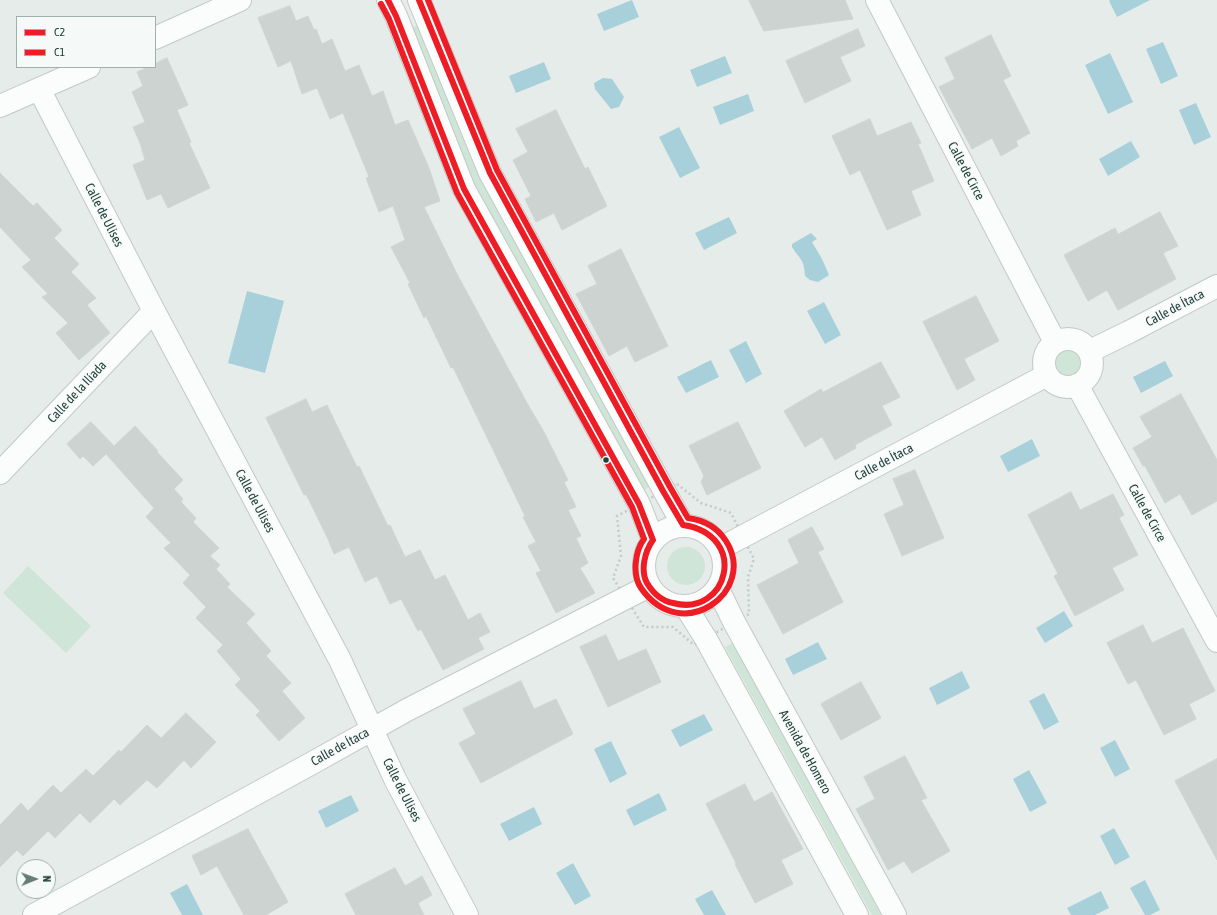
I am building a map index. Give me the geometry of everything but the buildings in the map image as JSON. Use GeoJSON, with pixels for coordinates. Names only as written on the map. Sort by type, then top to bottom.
{"type":"FeatureCollection","features":[{"type":"Feature","properties":{"kind":"street"},"geometry":{"type":"LineString","coordinates":[[156,38],[240,0]]}},
{"type":"Feature","properties":{"kind":"street"},"geometry":{"type":"LineString","coordinates":[[388,0],[396,16],[464,189],[639,504],[653,540]]}},
{"type":"Feature","properties":{"kind":"street"},"geometry":{"type":"LineString","coordinates":[[419,0],[490,173],[683,525]]}},
{"type":"Feature","properties":{"kind":"street","name":"Calle de Circe"},"geometry":{"type":"LineString","coordinates":[[877,0],[1055,342]]}},
{"type":"Feature","properties":{"kind":"street"},"geometry":{"type":"LineString","coordinates":[[0,106],[87,68]]}},
{"type":"Feature","properties":{"kind":"street","name":"Calle de Ulises"},"geometry":{"type":"LineString","coordinates":[[38,90],[340,660],[395,779],[467,915]]}},
{"type":"Feature","properties":{"kind":"street","name":"Calle de Ítaca"},"geometry":{"type":"LineString","coordinates":[[1090,351],[1217,286]]}},
{"type":"Feature","properties":{"kind":"street","name":"Calle de la Ilíada"},"geometry":{"type":"LineString","coordinates":[[0,473],[154,311]]}},
{"type":"Feature","properties":{"kind":"street"},"geometry":{"type":"LineString","coordinates":[[1070,338],[1078,340],[1090,351],[1092,364],[1091,371],[1083,382],[1077,385],[1064,387],[1051,381],[1047,375],[1044,368],[1045,354],[1049,347],[1055,342],[1070,338]]}},
{"type":"Feature","properties":{"kind":"street","name":"Calle de Ítaca"},"geometry":{"type":"LineString","coordinates":[[721,548],[1047,375]]}},
{"type":"Feature","properties":{"kind":"street","name":"Calle de Circe"},"geometry":{"type":"LineString","coordinates":[[1077,385],[1217,641]]}},
{"type":"Feature","properties":{"kind":"street"},"geometry":{"type":"LineString","coordinates":[[683,525],[694,526],[706,531],[714,538],[721,548],[725,569],[723,579],[718,589],[710,598],[698,604],[686,607],[675,606],[656,595],[649,586],[644,574],[644,562],[647,550],[653,540],[662,532],[672,527],[683,525]]}},
{"type":"Feature","properties":{"kind":"street","name":"Calle de Ítaca"},"geometry":{"type":"LineString","coordinates":[[34,915],[407,710],[649,586]]}},
{"type":"Feature","properties":{"kind":"street","name":"Avenida de Homero"},"geometry":{"type":"LineString","coordinates":[[718,589],[734,622],[895,915]]}},
{"type":"Feature","properties":{"kind":"street"},"geometry":{"type":"LineString","coordinates":[[686,607],[706,638],[857,915]]}},
{"type":"Feature","properties":{"kind":"path"},"geometry":{"type":"LineString","coordinates":[[677,484],[701,503],[731,513],[754,559],[748,577],[749,614],[694,646],[673,627],[644,627],[613,578],[621,556],[618,516],[663,491],[677,484]]}},
{"type":"Feature","properties":{"kind":"green space"},"geometry":{"type":"Polygon","coordinates":[[[418,25],[653,485],[641,492],[471,189],[408,29],[418,25]]]}},
{"type":"Feature","properties":{"kind":"green space"},"geometry":{"type":"Polygon","coordinates":[[[1066,349],[1076,353],[1080,363],[1076,373],[1066,377],[1056,373],[1052,363],[1056,353],[1066,349]]]}},
{"type":"Feature","properties":{"kind":"green space"},"geometry":{"type":"Polygon","coordinates":[[[686,547],[699,553],[705,566],[699,579],[686,585],[673,579],[667,566],[673,553],[686,547]]]}},
{"type":"Feature","properties":{"kind":"green space"},"geometry":{"type":"Polygon","coordinates":[[[28,566],[91,626],[66,653],[3,593],[28,566]]]}},
{"type":"Feature","properties":{"kind":"green space"},"geometry":{"type":"Polygon","coordinates":[[[733,643],[881,915],[872,915],[725,647],[733,643]]]}},
{"type":"Feature","properties":{"kind":"water"},"geometry":{"type":"Polygon","coordinates":[[[632,0],[639,17],[604,31],[597,14],[632,0]]]}},
{"type":"Feature","properties":{"kind":"water"},"geometry":{"type":"Polygon","coordinates":[[[1150,0],[1117,17],[1109,1],[1150,0]]]}},
{"type":"Feature","properties":{"kind":"water"},"geometry":{"type":"Polygon","coordinates":[[[1163,42],[1178,76],[1161,84],[1146,49],[1163,42]]]}},
{"type":"Feature","properties":{"kind":"water"},"geometry":{"type":"Polygon","coordinates":[[[1110,53],[1133,102],[1108,114],[1085,65],[1110,53]]]}},
{"type":"Feature","properties":{"kind":"water"},"geometry":{"type":"Polygon","coordinates":[[[725,56],[732,73],[697,87],[690,70],[725,56]]]}},
{"type":"Feature","properties":{"kind":"water"},"geometry":{"type":"Polygon","coordinates":[[[544,62],[551,79],[516,93],[509,76],[544,62]]]}},
{"type":"Feature","properties":{"kind":"water"},"geometry":{"type":"Polygon","coordinates":[[[603,78],[612,79],[624,97],[619,107],[611,109],[595,89],[594,83],[603,78]]]}},
{"type":"Feature","properties":{"kind":"water"},"geometry":{"type":"Polygon","coordinates":[[[748,94],[754,111],[720,125],[713,107],[748,94]]]}},
{"type":"Feature","properties":{"kind":"water"},"geometry":{"type":"Polygon","coordinates":[[[1196,103],[1211,137],[1194,145],[1179,110],[1196,103]]]}},
{"type":"Feature","properties":{"kind":"water"},"geometry":{"type":"Polygon","coordinates":[[[679,127],[700,168],[680,178],[659,137],[679,127]]]}},
{"type":"Feature","properties":{"kind":"water"},"geometry":{"type":"Polygon","coordinates":[[[1131,141],[1140,157],[1108,176],[1099,159],[1131,141]]]}},
{"type":"Feature","properties":{"kind":"water"},"geometry":{"type":"Polygon","coordinates":[[[729,217],[737,233],[704,250],[695,233],[729,217]]]}},
{"type":"Feature","properties":{"kind":"water"},"geometry":{"type":"Polygon","coordinates":[[[811,233],[817,239],[812,242],[829,275],[818,282],[810,280],[805,276],[803,262],[792,247],[792,244],[811,233]]]}},
{"type":"Feature","properties":{"kind":"water"},"geometry":{"type":"Polygon","coordinates":[[[247,291],[284,301],[265,373],[228,363],[247,291]]]}},
{"type":"Feature","properties":{"kind":"water"},"geometry":{"type":"Polygon","coordinates":[[[824,302],[841,335],[825,344],[807,311],[824,302]]]}},
{"type":"Feature","properties":{"kind":"water"},"geometry":{"type":"Polygon","coordinates":[[[746,341],[762,374],[746,383],[729,350],[746,341]]]}},
{"type":"Feature","properties":{"kind":"water"},"geometry":{"type":"Polygon","coordinates":[[[711,360],[719,377],[686,393],[677,377],[711,360]]]}},
{"type":"Feature","properties":{"kind":"water"},"geometry":{"type":"Polygon","coordinates":[[[1165,361],[1173,376],[1141,393],[1133,377],[1165,361]]]}},
{"type":"Feature","properties":{"kind":"water"},"geometry":{"type":"Polygon","coordinates":[[[1032,439],[1040,456],[1008,472],[1000,456],[1032,439]]]}},
{"type":"Feature","properties":{"kind":"water"},"geometry":{"type":"Polygon","coordinates":[[[1064,611],[1073,626],[1045,643],[1036,628],[1064,611]]]}},
{"type":"Feature","properties":{"kind":"water"},"geometry":{"type":"Polygon","coordinates":[[[818,642],[827,659],[793,675],[785,659],[818,642]]]}},
{"type":"Feature","properties":{"kind":"water"},"geometry":{"type":"Polygon","coordinates":[[[962,671],[970,688],[937,705],[929,688],[962,671]]]}},
{"type":"Feature","properties":{"kind":"water"},"geometry":{"type":"Polygon","coordinates":[[[1044,693],[1059,722],[1044,730],[1029,701],[1044,693]]]}},
{"type":"Feature","properties":{"kind":"water"},"geometry":{"type":"Polygon","coordinates":[[[704,714],[713,730],[680,747],[671,730],[704,714]]]}},
{"type":"Feature","properties":{"kind":"water"},"geometry":{"type":"Polygon","coordinates":[[[1115,740],[1130,769],[1115,777],[1100,748],[1115,740]]]}},
{"type":"Feature","properties":{"kind":"water"},"geometry":{"type":"Polygon","coordinates":[[[611,741],[627,774],[610,783],[594,749],[611,741]]]}},
{"type":"Feature","properties":{"kind":"water"},"geometry":{"type":"Polygon","coordinates":[[[1029,770],[1047,803],[1030,812],[1013,779],[1029,770]]]}},
{"type":"Feature","properties":{"kind":"water"},"geometry":{"type":"Polygon","coordinates":[[[659,793],[667,810],[634,826],[626,810],[659,793]]]}},
{"type":"Feature","properties":{"kind":"water"},"geometry":{"type":"Polygon","coordinates":[[[351,795],[359,811],[326,828],[318,811],[351,795]]]}},
{"type":"Feature","properties":{"kind":"water"},"geometry":{"type":"Polygon","coordinates":[[[534,807],[542,824],[509,841],[500,824],[534,807]]]}},
{"type":"Feature","properties":{"kind":"water"},"geometry":{"type":"Polygon","coordinates":[[[1114,828],[1130,857],[1115,865],[1100,836],[1114,828]]]}},
{"type":"Feature","properties":{"kind":"water"},"geometry":{"type":"Polygon","coordinates":[[[573,863],[591,896],[575,905],[556,873],[573,863]]]}},
{"type":"Feature","properties":{"kind":"water"},"geometry":{"type":"Polygon","coordinates":[[[1145,880],[1160,910],[1150,915],[1145,915],[1130,888],[1145,880]]]}},
{"type":"Feature","properties":{"kind":"water"},"geometry":{"type":"Polygon","coordinates":[[[187,884],[203,915],[182,915],[170,893],[187,884]]]}},
{"type":"Feature","properties":{"kind":"water"},"geometry":{"type":"Polygon","coordinates":[[[712,890],[726,915],[704,915],[695,899],[712,890]]]}},
{"type":"Feature","properties":{"kind":"water"},"geometry":{"type":"Polygon","coordinates":[[[1101,891],[1109,908],[1095,915],[1071,915],[1067,908],[1101,891]]]}},
{"type":"Feature","properties":{"kind":"transit line","name":"C2"},"geometry":{"type":"LineString","coordinates":[[388,0],[396,16],[464,189],[639,504],[653,540],[644,561],[644,572],[647,583],[658,596],[669,602],[692,604],[707,599],[718,588],[724,573],[724,558],[717,544],[704,532],[683,525],[663,491],[490,173],[419,0]]}},
{"type":"Feature","properties":{"kind":"transit line","name":"C1"},"geometry":{"type":"LineString","coordinates":[[381,4],[389,19],[457,193],[632,507],[644,539],[638,550],[636,563],[636,577],[638,583],[658,605],[676,613],[694,612],[711,605],[724,593],[732,578],[733,560],[726,541],[714,528],[699,520],[688,518],[670,487],[497,170],[428,0]]}}]}
